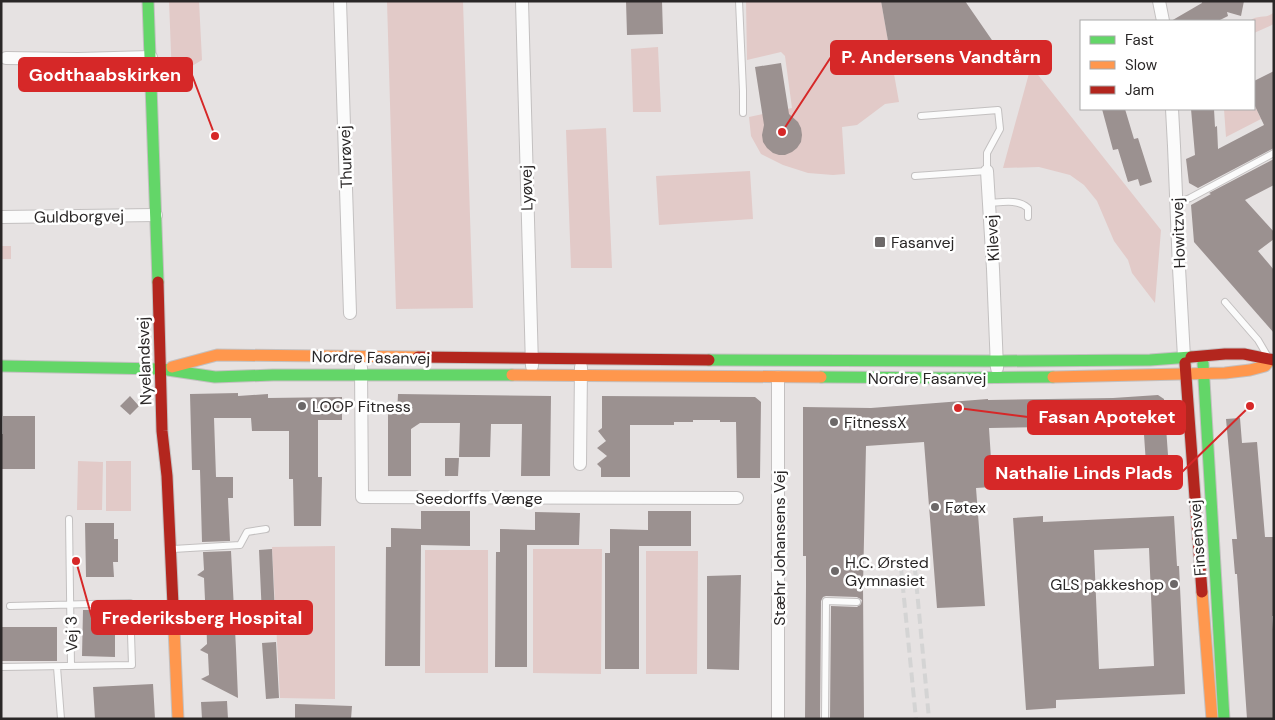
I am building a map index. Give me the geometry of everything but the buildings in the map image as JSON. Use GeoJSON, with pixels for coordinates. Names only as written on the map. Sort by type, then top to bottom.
{"type":"FeatureCollection","features":[{"type":"Feature","properties":{"kind":"street","name":"Nyelandsvej"},"geometry":{"type":"LineString","coordinates":[[148,1],[162,431],[167,476],[178,719]]}},
{"type":"Feature","properties":{"kind":"street","name":"Thurøvej"},"geometry":{"type":"LineString","coordinates":[[340,1],[350,312]]}},
{"type":"Feature","properties":{"kind":"street","name":"Lyøvej"},"geometry":{"type":"LineString","coordinates":[[522,1],[532,375]]}},
{"type":"Feature","properties":{"kind":"street"},"geometry":{"type":"LineString","coordinates":[[1159,1],[1163,20]]}},
{"type":"Feature","properties":{"kind":"street"},"geometry":{"type":"LineString","coordinates":[[6,58],[151,57]]}},
{"type":"Feature","properties":{"kind":"street","name":"Howitzvej"},"geometry":{"type":"LineString","coordinates":[[1172,110],[1184,357]]}},
{"type":"Feature","properties":{"kind":"street","name":"Kilevej"},"geometry":{"type":"LineString","coordinates":[[987,171],[998,361],[997,378]]}},
{"type":"Feature","properties":{"kind":"street","name":"Guldborgvej"},"geometry":{"type":"LineString","coordinates":[[1,217],[156,215]]}},
{"type":"Feature","properties":{"kind":"street","name":"Nordre Fasanvej"},"geometry":{"type":"LineString","coordinates":[[161,369],[217,355],[998,361],[1150,360],[1244,354],[1272,360]]}},
{"type":"Feature","properties":{"kind":"street","name":"Finsensvej"},"geometry":{"type":"LineString","coordinates":[[1202,356],[1224,719]]}},
{"type":"Feature","properties":{"kind":"street","name":"Seedorffs Vænge"},"geometry":{"type":"LineString","coordinates":[[361,357],[362,497],[737,498]]}},
{"type":"Feature","properties":{"kind":"street","name":"Finsensvej"},"geometry":{"type":"LineString","coordinates":[[1184,357],[1212,719]]}},
{"type":"Feature","properties":{"kind":"street"},"geometry":{"type":"LineString","coordinates":[[580,464],[582,359]]}},
{"type":"Feature","properties":{"kind":"street"},"geometry":{"type":"LineString","coordinates":[[778,360],[778,377]]}},
{"type":"Feature","properties":{"kind":"street","name":"Nordre Fasanvej"},"geometry":{"type":"LineString","coordinates":[[1,366],[161,369],[215,377],[273,375],[581,375],[997,378],[1225,373],[1265,366],[1272,360]]}},
{"type":"Feature","properties":{"kind":"street","name":"Stæhr Johansens Vej"},"geometry":{"type":"LineString","coordinates":[[778,377],[778,719]]}},
{"type":"Feature","properties":{"kind":"street"},"geometry":{"type":"LineString","coordinates":[[1196,502],[1210,504]]}},
{"type":"Feature","properties":{"kind":"lane"},"geometry":{"type":"LineString","coordinates":[[739,1],[743,114]]}},
{"type":"Feature","properties":{"kind":"lane"},"geometry":{"type":"LineString","coordinates":[[915,176],[987,171],[987,153],[1000,129],[998,110],[921,116]]}},
{"type":"Feature","properties":{"kind":"lane"},"geometry":{"type":"LineString","coordinates":[[1177,202],[1190,198],[1274,153]]}},
{"type":"Feature","properties":{"kind":"lane"},"geometry":{"type":"LineString","coordinates":[[990,203],[1016,202],[1023,204],[1028,208],[1028,216]]}},
{"type":"Feature","properties":{"kind":"lane"},"geometry":{"type":"LineString","coordinates":[[1225,302],[1258,340],[1272,360]]}},
{"type":"Feature","properties":{"kind":"lane"},"geometry":{"type":"LineString","coordinates":[[10,606],[70,604],[69,518]]}},
{"type":"Feature","properties":{"kind":"lane"},"geometry":{"type":"LineString","coordinates":[[170,549],[240,545],[247,532],[266,529]]}},
{"type":"Feature","properties":{"kind":"lane"},"geometry":{"type":"LineString","coordinates":[[825,719],[826,601],[857,602]]}},
{"type":"Feature","properties":{"kind":"lane","name":"Vej 3"},"geometry":{"type":"LineString","coordinates":[[1,667],[57,667],[132,665],[130,603],[70,604],[71,666]]}},
{"type":"Feature","properties":{"kind":"lane"},"geometry":{"type":"LineString","coordinates":[[57,667],[61,719]]}},
{"type":"Feature","properties":{"kind":"shaded area"},"geometry":{"type":"Polygon","coordinates":[[[169,1],[199,1],[202,60],[172,78],[169,1]]]}},
{"type":"Feature","properties":{"kind":"shaded area"},"geometry":{"type":"Polygon","coordinates":[[[387,1],[463,1],[473,308],[396,309],[387,1]]]}},
{"type":"Feature","properties":{"kind":"shaded area"},"geometry":{"type":"Polygon","coordinates":[[[746,1],[881,1],[899,102],[885,104],[857,125],[842,127],[845,174],[808,173],[783,165],[761,154],[751,136],[749,117],[792,108],[785,56],[781,52],[747,60],[746,1]]]}},
{"type":"Feature","properties":{"kind":"shaded area"},"geometry":{"type":"Polygon","coordinates":[[[1274,12],[1274,24],[1255,33],[1255,20],[1252,20],[1274,12]]]}},
{"type":"Feature","properties":{"kind":"shaded area"},"geometry":{"type":"Polygon","coordinates":[[[658,47],[661,112],[633,112],[631,49],[658,47]]]}},
{"type":"Feature","properties":{"kind":"shaded area"},"geometry":{"type":"Polygon","coordinates":[[[1031,66],[1161,230],[1155,303],[1132,273],[1128,260],[1114,241],[1097,201],[1084,185],[1070,175],[1039,167],[1003,168],[1031,66]]]}},
{"type":"Feature","properties":{"kind":"shaded area"},"geometry":{"type":"Polygon","coordinates":[[[1255,106],[1261,119],[1226,137],[1224,110],[1255,110],[1255,106]]]}},
{"type":"Feature","properties":{"kind":"shaded area"},"geometry":{"type":"Polygon","coordinates":[[[606,128],[612,268],[571,268],[566,130],[606,128]]]}},
{"type":"Feature","properties":{"kind":"shaded area"},"geometry":{"type":"Polygon","coordinates":[[[750,171],[753,219],[659,225],[656,176],[750,171]]]}},
{"type":"Feature","properties":{"kind":"shaded area"},"geometry":{"type":"Polygon","coordinates":[[[1,246],[11,246],[11,259],[1,259],[1,246]]]}},
{"type":"Feature","properties":{"kind":"shaded area"},"geometry":{"type":"Polygon","coordinates":[[[78,461],[103,462],[102,510],[77,510],[78,461]]]}},
{"type":"Feature","properties":{"kind":"shaded area"},"geometry":{"type":"Polygon","coordinates":[[[106,461],[131,461],[131,511],[106,511],[106,461]]]}},
{"type":"Feature","properties":{"kind":"shaded area"},"geometry":{"type":"Polygon","coordinates":[[[335,546],[335,699],[280,698],[272,547],[335,546]]]}},
{"type":"Feature","properties":{"kind":"shaded area"},"geometry":{"type":"Polygon","coordinates":[[[533,549],[602,549],[601,674],[533,673],[533,549]]]}},
{"type":"Feature","properties":{"kind":"shaded area"},"geometry":{"type":"Polygon","coordinates":[[[425,550],[488,550],[488,673],[425,673],[425,550]]]}},
{"type":"Feature","properties":{"kind":"shaded area"},"geometry":{"type":"Polygon","coordinates":[[[646,551],[698,551],[697,674],[646,674],[646,551]]]}},
{"type":"Feature","properties":{"kind":"railway"},"geometry":{"type":"LineString","coordinates":[[901,568],[916,719]]}},
{"type":"Feature","properties":{"kind":"railway"},"geometry":{"type":"LineString","coordinates":[[915,569],[929,719]]}},
{"type":"Feature","properties":{"kind":"traffic: fast"},"geometry":{"type":"LineString","coordinates":[[148,1],[158,282]]}},
{"type":"Feature","properties":{"kind":"traffic: fast"},"geometry":{"type":"LineString","coordinates":[[709,360],[998,361],[1150,360],[1191,357]]}},
{"type":"Feature","properties":{"kind":"traffic: fast"},"geometry":{"type":"LineString","coordinates":[[1203,363],[1224,719]]}},
{"type":"Feature","properties":{"kind":"traffic: fast"},"geometry":{"type":"LineString","coordinates":[[1,366],[161,369],[215,377],[273,375],[512,375]]}},
{"type":"Feature","properties":{"kind":"traffic: fast"},"geometry":{"type":"LineString","coordinates":[[821,377],[1053,377]]}},
{"type":"Feature","properties":{"kind":"traffic: slow"},"geometry":{"type":"LineString","coordinates":[[172,367],[217,355],[418,357]]}},
{"type":"Feature","properties":{"kind":"traffic: slow"},"geometry":{"type":"LineString","coordinates":[[1053,377],[1225,373],[1265,366],[1270,360]]}},
{"type":"Feature","properties":{"kind":"traffic: slow"},"geometry":{"type":"LineString","coordinates":[[512,375],[821,377]]}},
{"type":"Feature","properties":{"kind":"traffic: slow"},"geometry":{"type":"LineString","coordinates":[[1202,592],[1212,719]]}},
{"type":"Feature","properties":{"kind":"traffic: slow"},"geometry":{"type":"LineString","coordinates":[[173,605],[178,719]]}},
{"type":"Feature","properties":{"kind":"traffic: jam"},"geometry":{"type":"LineString","coordinates":[[158,282],[162,431],[167,476],[173,605]]}},
{"type":"Feature","properties":{"kind":"traffic: jam"},"geometry":{"type":"LineString","coordinates":[[1191,357],[1244,354],[1274,360]]}},
{"type":"Feature","properties":{"kind":"traffic: jam"},"geometry":{"type":"LineString","coordinates":[[418,357],[709,360]]}},
{"type":"Feature","properties":{"kind":"traffic: jam"},"geometry":{"type":"LineString","coordinates":[[1185,363],[1202,592]]}},
{"type":"Feature","properties":{"kind":"place","name":"P. Andersens Vandtårn"},"geometry":{"type":"Point","coordinates":[782,132]}},
{"type":"Feature","properties":{"kind":"place","name":"Godthaabskirken"},"geometry":{"type":"Point","coordinates":[215,136]}},
{"type":"Feature","properties":{"kind":"place","name":"Fasanvej"},"geometry":{"type":"Point","coordinates":[880,242]}},
{"type":"Feature","properties":{"kind":"place","name":"LOOP Fitness"},"geometry":{"type":"Point","coordinates":[302,406]}},
{"type":"Feature","properties":{"kind":"place","name":"Nathalie Linds Plads"},"geometry":{"type":"Point","coordinates":[1250,406]}},
{"type":"Feature","properties":{"kind":"place","name":"Fasan Apoteket"},"geometry":{"type":"Point","coordinates":[958,408]}},
{"type":"Feature","properties":{"kind":"place","name":"FitnessX"},"geometry":{"type":"Point","coordinates":[834,422]}},
{"type":"Feature","properties":{"kind":"place","name":"Føtex"},"geometry":{"type":"Point","coordinates":[935,507]}},
{"type":"Feature","properties":{"kind":"place","name":"Frederiksberg Hospital"},"geometry":{"type":"Point","coordinates":[76,561]}},
{"type":"Feature","properties":{"kind":"place","name":"H.C. Ørsted Gymnasiet"},"geometry":{"type":"Point","coordinates":[835,571]}},
{"type":"Feature","properties":{"kind":"place","name":"GLS pakkeshop"},"geometry":{"type":"Point","coordinates":[1174,584]}}]}
